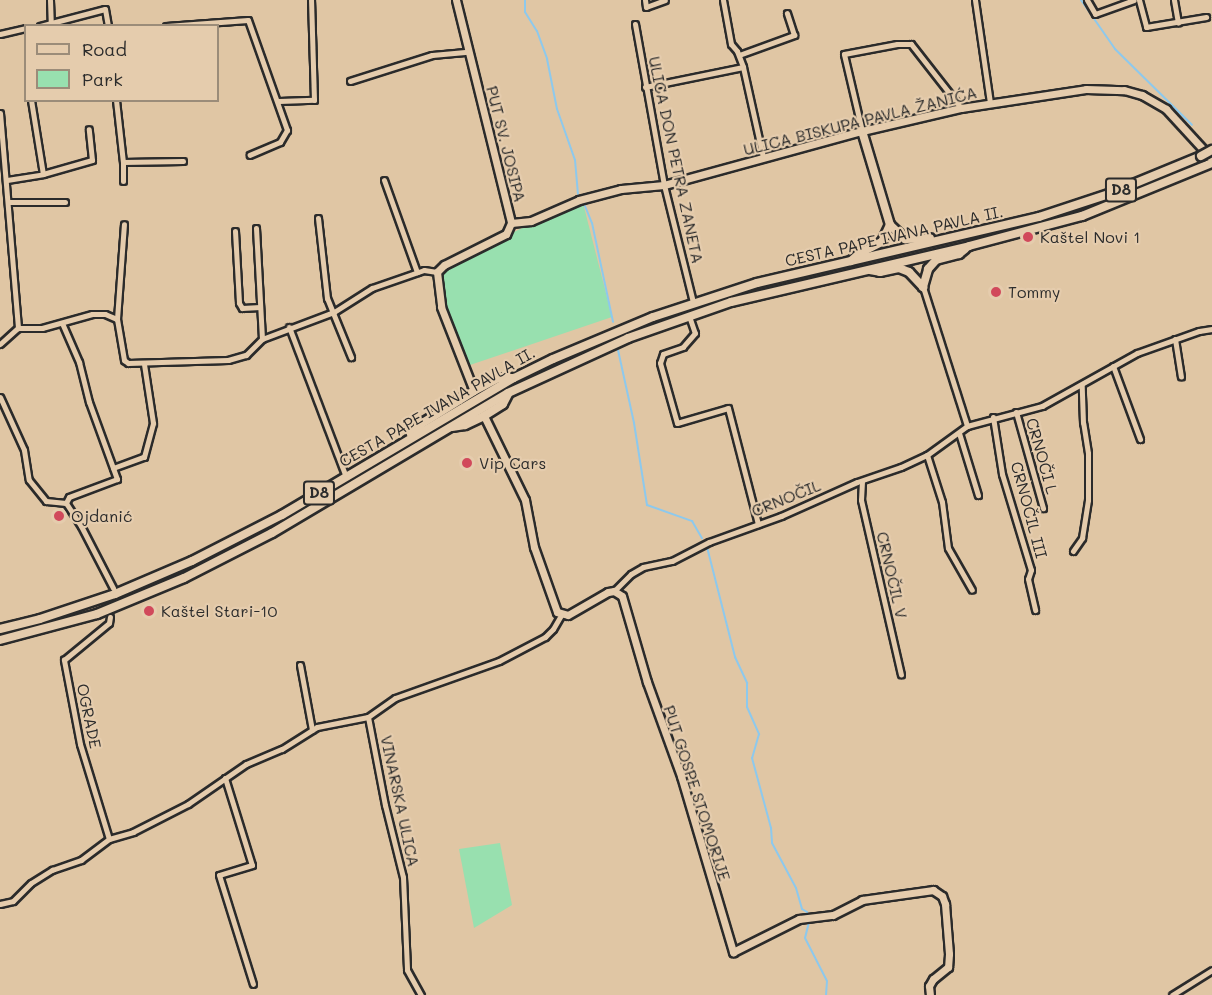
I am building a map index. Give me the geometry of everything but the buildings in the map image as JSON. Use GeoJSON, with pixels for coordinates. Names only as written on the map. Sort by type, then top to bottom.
{"type":"FeatureCollection","features":[{"type":"Feature","properties":{"kind":"main road"},"geometry":{"type":"LineString","coordinates":[[862,131],[890,225],[905,238],[911,240],[946,235],[955,238]]}},
{"type":"Feature","properties":{"kind":"main road","name":"CESTA PAPE IVANA PAVLA II."},"geometry":{"type":"LineString","coordinates":[[0,629],[58,613],[145,582],[237,539],[514,378],[584,345],[693,302],[850,261],[1039,217],[1109,194],[1201,152],[1212,150]]}},
{"type":"Feature","properties":{"kind":"main road","name":"CESTA PAPE IVANA PAVLA II."},"geometry":{"type":"LineString","coordinates":[[0,640],[97,614],[184,578],[272,533],[508,393],[628,338],[731,302],[969,246],[1082,216],[1211,163]]}},
{"type":"Feature","properties":{"kind":"main road"},"geometry":{"type":"LineString","coordinates":[[850,261],[882,242],[890,225]]}},
{"type":"Feature","properties":{"kind":"main road"},"geometry":{"type":"LineString","coordinates":[[923,287],[928,269],[936,260],[959,254],[969,246]]}},
{"type":"Feature","properties":{"kind":"main road"},"geometry":{"type":"LineString","coordinates":[[867,269],[880,272],[899,268],[909,272],[923,287]]}},
{"type":"Feature","properties":{"kind":"main road"},"geometry":{"type":"LineString","coordinates":[[407,440],[421,424],[474,391],[498,378],[514,378]]}},
{"type":"Feature","properties":{"kind":"main road"},"geometry":{"type":"LineString","coordinates":[[449,427],[465,424],[484,416],[503,404],[508,393]]}},
{"type":"Feature","properties":{"kind":"street"},"geometry":{"type":"LineString","coordinates":[[50,0],[51,23]]}},
{"type":"Feature","properties":{"kind":"street"},"geometry":{"type":"LineString","coordinates":[[279,101],[314,100],[311,0]]}},
{"type":"Feature","properties":{"kind":"street","name":"PUT SV. JOSIPA"},"geometry":{"type":"LineString","coordinates":[[437,272],[444,265],[506,234],[511,223],[456,0]]}},
{"type":"Feature","properties":{"kind":"street"},"geometry":{"type":"LineString","coordinates":[[645,0],[646,7],[665,0]]}},
{"type":"Feature","properties":{"kind":"street"},"geometry":{"type":"LineString","coordinates":[[723,0],[731,44],[739,55],[743,67],[763,157]]}},
{"type":"Feature","properties":{"kind":"street"},"geometry":{"type":"LineString","coordinates":[[975,0],[990,103]]}},
{"type":"Feature","properties":{"kind":"street"},"geometry":{"type":"LineString","coordinates":[[1087,0],[1095,14],[1134,0]]}},
{"type":"Feature","properties":{"kind":"street"},"geometry":{"type":"LineString","coordinates":[[1139,0],[1146,27],[1206,17]]}},
{"type":"Feature","properties":{"kind":"street"},"geometry":{"type":"LineString","coordinates":[[1174,0],[1178,23]]}},
{"type":"Feature","properties":{"kind":"street"},"geometry":{"type":"LineString","coordinates":[[47,24],[105,9],[108,24]]}},
{"type":"Feature","properties":{"kind":"street"},"geometry":{"type":"LineString","coordinates":[[739,55],[794,35],[787,13]]}},
{"type":"Feature","properties":{"kind":"street"},"geometry":{"type":"LineString","coordinates":[[193,24],[248,20],[279,101],[287,130],[280,142],[249,155]]}},
{"type":"Feature","properties":{"kind":"street","name":"ULICA DON PETRA ZANETA"},"geometry":{"type":"LineString","coordinates":[[634,24],[664,185],[693,302]]}},
{"type":"Feature","properties":{"kind":"street"},"geometry":{"type":"LineString","coordinates":[[0,34],[24,28]]}},
{"type":"Feature","properties":{"kind":"street"},"geometry":{"type":"LineString","coordinates":[[862,131],[844,54],[897,44],[911,44],[962,108]]}},
{"type":"Feature","properties":{"kind":"street"},"geometry":{"type":"LineString","coordinates":[[350,81],[432,55],[468,52]]}},
{"type":"Feature","properties":{"kind":"street"},"geometry":{"type":"LineString","coordinates":[[645,87],[743,67]]}},
{"type":"Feature","properties":{"kind":"street","name":"ULICA BISKUPA PAVLA ŽANIĆA"},"geometry":{"type":"LineString","coordinates":[[511,223],[531,221],[579,200],[621,189],[664,185],[862,131],[962,108],[1086,89],[1124,90],[1142,95],[1166,109],[1211,163]]}},
{"type":"Feature","properties":{"kind":"street"},"geometry":{"type":"LineString","coordinates":[[31,102],[43,174]]}},
{"type":"Feature","properties":{"kind":"street"},"geometry":{"type":"LineString","coordinates":[[116,102],[123,181]]}},
{"type":"Feature","properties":{"kind":"street"},"geometry":{"type":"LineString","coordinates":[[0,113],[18,328]]}},
{"type":"Feature","properties":{"kind":"street"},"geometry":{"type":"LineString","coordinates":[[5,177],[43,174],[92,160],[89,129]]}},
{"type":"Feature","properties":{"kind":"street"},"geometry":{"type":"LineString","coordinates":[[123,162],[183,161]]}},
{"type":"Feature","properties":{"kind":"street"},"geometry":{"type":"LineString","coordinates":[[384,180],[417,272]]}},
{"type":"Feature","properties":{"kind":"street"},"geometry":{"type":"LineString","coordinates":[[0,194],[8,193]]}},
{"type":"Feature","properties":{"kind":"street"},"geometry":{"type":"LineString","coordinates":[[9,202],[65,202]]}},
{"type":"Feature","properties":{"kind":"street"},"geometry":{"type":"LineString","coordinates":[[318,218],[327,298],[351,357]]}},
{"type":"Feature","properties":{"kind":"street"},"geometry":{"type":"LineString","coordinates":[[124,224],[117,319],[124,360],[128,363],[228,360],[246,355],[262,339],[333,312],[372,288],[417,272],[433,269],[437,272],[441,307],[474,391]]}},
{"type":"Feature","properties":{"kind":"street"},"geometry":{"type":"LineString","coordinates":[[256,228],[262,339]]}},
{"type":"Feature","properties":{"kind":"street"},"geometry":{"type":"LineString","coordinates":[[235,231],[239,303],[242,308],[260,307]]}},
{"type":"Feature","properties":{"kind":"street"},"geometry":{"type":"LineString","coordinates":[[923,287],[967,426]]}},
{"type":"Feature","properties":{"kind":"street"},"geometry":{"type":"LineString","coordinates":[[0,344],[18,328],[42,328],[92,314],[105,314],[117,319]]}},
{"type":"Feature","properties":{"kind":"street"},"geometry":{"type":"LineString","coordinates":[[689,315],[695,333],[684,347],[663,354],[660,363],[677,423],[728,408],[758,524]]}},
{"type":"Feature","properties":{"kind":"street"},"geometry":{"type":"LineString","coordinates":[[62,323],[79,362],[89,402],[117,479],[69,497],[66,503]]}},
{"type":"Feature","properties":{"kind":"street"},"geometry":{"type":"LineString","coordinates":[[289,327],[346,477]]}},
{"type":"Feature","properties":{"kind":"street","name":"CRNOČI L"},"geometry":{"type":"LineString","coordinates":[[967,426],[993,417],[1042,406],[1137,353],[1212,329]]}},
{"type":"Feature","properties":{"kind":"street"},"geometry":{"type":"LineString","coordinates":[[1175,339],[1180,377]]}},
{"type":"Feature","properties":{"kind":"street"},"geometry":{"type":"LineString","coordinates":[[113,468],[144,457],[153,423],[144,364]]}},
{"type":"Feature","properties":{"kind":"street"},"geometry":{"type":"LineString","coordinates":[[1113,366],[1140,439]]}},
{"type":"Feature","properties":{"kind":"street"},"geometry":{"type":"LineString","coordinates":[[1072,551],[1082,538],[1088,500],[1088,453],[1083,423],[1082,385]]}},
{"type":"Feature","properties":{"kind":"street"},"geometry":{"type":"LineString","coordinates":[[0,397],[24,450],[30,480],[39,496],[46,501],[66,503]]}},
{"type":"Feature","properties":{"kind":"street","name":"CRNOČI L"},"geometry":{"type":"LineString","coordinates":[[1016,412],[1043,508]]}},
{"type":"Feature","properties":{"kind":"street"},"geometry":{"type":"LineString","coordinates":[[484,416],[525,500],[534,547],[555,608],[561,615],[568,615],[614,591]]}},
{"type":"Feature","properties":{"kind":"street","name":"CRNOČIL III"},"geometry":{"type":"LineString","coordinates":[[993,417],[1002,474],[1031,570],[1028,579],[1035,610]]}},
{"type":"Feature","properties":{"kind":"street","name":"CRNOČIL"},"geometry":{"type":"LineString","coordinates":[[614,591],[643,567],[672,561],[709,542],[927,455],[967,426]]}},
{"type":"Feature","properties":{"kind":"street"},"geometry":{"type":"LineString","coordinates":[[959,432],[978,495]]}},
{"type":"Feature","properties":{"kind":"street"},"geometry":{"type":"LineString","coordinates":[[927,455],[942,502],[948,548],[972,591]]}},
{"type":"Feature","properties":{"kind":"street","name":"CRNOČIL V"},"geometry":{"type":"LineString","coordinates":[[862,481],[861,500],[901,674]]}},
{"type":"Feature","properties":{"kind":"street"},"geometry":{"type":"LineString","coordinates":[[66,503],[81,526],[113,588]]}},
{"type":"Feature","properties":{"kind":"street","name":"PUT GOSPE STOMORIJE"},"geometry":{"type":"LineString","coordinates":[[614,591],[622,596],[627,606],[647,682],[681,776],[733,952],[799,919],[833,915],[862,900],[933,890],[942,896],[945,903],[949,954],[948,967],[933,979],[929,986],[930,995]]}},
{"type":"Feature","properties":{"kind":"street"},"geometry":{"type":"LineString","coordinates":[[0,904],[13,901],[31,883],[52,870],[81,860],[109,839],[134,832],[188,804],[246,764],[282,749],[312,730],[368,717],[395,698],[499,661],[545,637],[561,615]]}},
{"type":"Feature","properties":{"kind":"street","name":"OGRADE"},"geometry":{"type":"LineString","coordinates":[[109,839],[80,744],[64,660],[109,623],[110,617]]}},
{"type":"Feature","properties":{"kind":"street"},"geometry":{"type":"LineString","coordinates":[[300,665],[312,730]]}},
{"type":"Feature","properties":{"kind":"street","name":"VINARSKA ULICA"},"geometry":{"type":"LineString","coordinates":[[368,717],[385,805],[403,877],[406,970],[421,995]]}},
{"type":"Feature","properties":{"kind":"street"},"geometry":{"type":"LineString","coordinates":[[225,778],[252,865],[219,875],[253,984]]}},
{"type":"Feature","properties":{"kind":"street"},"geometry":{"type":"LineString","coordinates":[[1172,995],[1212,970]]}},
{"type":"Feature","properties":{"kind":"green space"},"geometry":{"type":"Polygon","coordinates":[[[583,203],[612,317],[467,366],[441,293],[439,274],[449,264],[520,229],[583,203]]]}},
{"type":"Feature","properties":{"kind":"green space"},"geometry":{"type":"Polygon","coordinates":[[[500,843],[512,905],[474,928],[459,849],[500,843]]]}},
{"type":"Feature","properties":{"kind":"waterway"},"geometry":{"type":"LineString","coordinates":[[525,0],[525,12],[537,31],[547,59],[557,109],[575,160],[578,194]]}},
{"type":"Feature","properties":{"kind":"waterway"},"geometry":{"type":"LineString","coordinates":[[1081,0],[1115,49],[1192,125]]}},
{"type":"Feature","properties":{"kind":"waterway"},"geometry":{"type":"LineString","coordinates":[[585,206],[592,223],[613,322]]}},
{"type":"Feature","properties":{"kind":"waterway"},"geometry":{"type":"LineString","coordinates":[[618,350],[634,423],[647,505],[692,521],[702,538]]}},
{"type":"Feature","properties":{"kind":"waterway"},"geometry":{"type":"LineString","coordinates":[[707,547],[735,657],[747,683],[747,707],[759,734],[752,758],[771,828],[772,843],[796,888],[802,909],[807,912]]}},
{"type":"Feature","properties":{"kind":"waterway"},"geometry":{"type":"LineString","coordinates":[[809,922],[805,938],[827,981],[826,995]]}},
{"type":"Feature","properties":{"kind":"place","name":"Kaštel Novi 1"},"geometry":{"type":"Point","coordinates":[1028,237]}},
{"type":"Feature","properties":{"kind":"place","name":"Tommy"},"geometry":{"type":"Point","coordinates":[996,292]}},
{"type":"Feature","properties":{"kind":"place","name":"Vip Cars"},"geometry":{"type":"Point","coordinates":[467,463]}},
{"type":"Feature","properties":{"kind":"place","name":"Ojdanić"},"geometry":{"type":"Point","coordinates":[59,516]}},
{"type":"Feature","properties":{"kind":"place","name":"Kaštel Stari-10"},"geometry":{"type":"Point","coordinates":[149,611]}}]}
